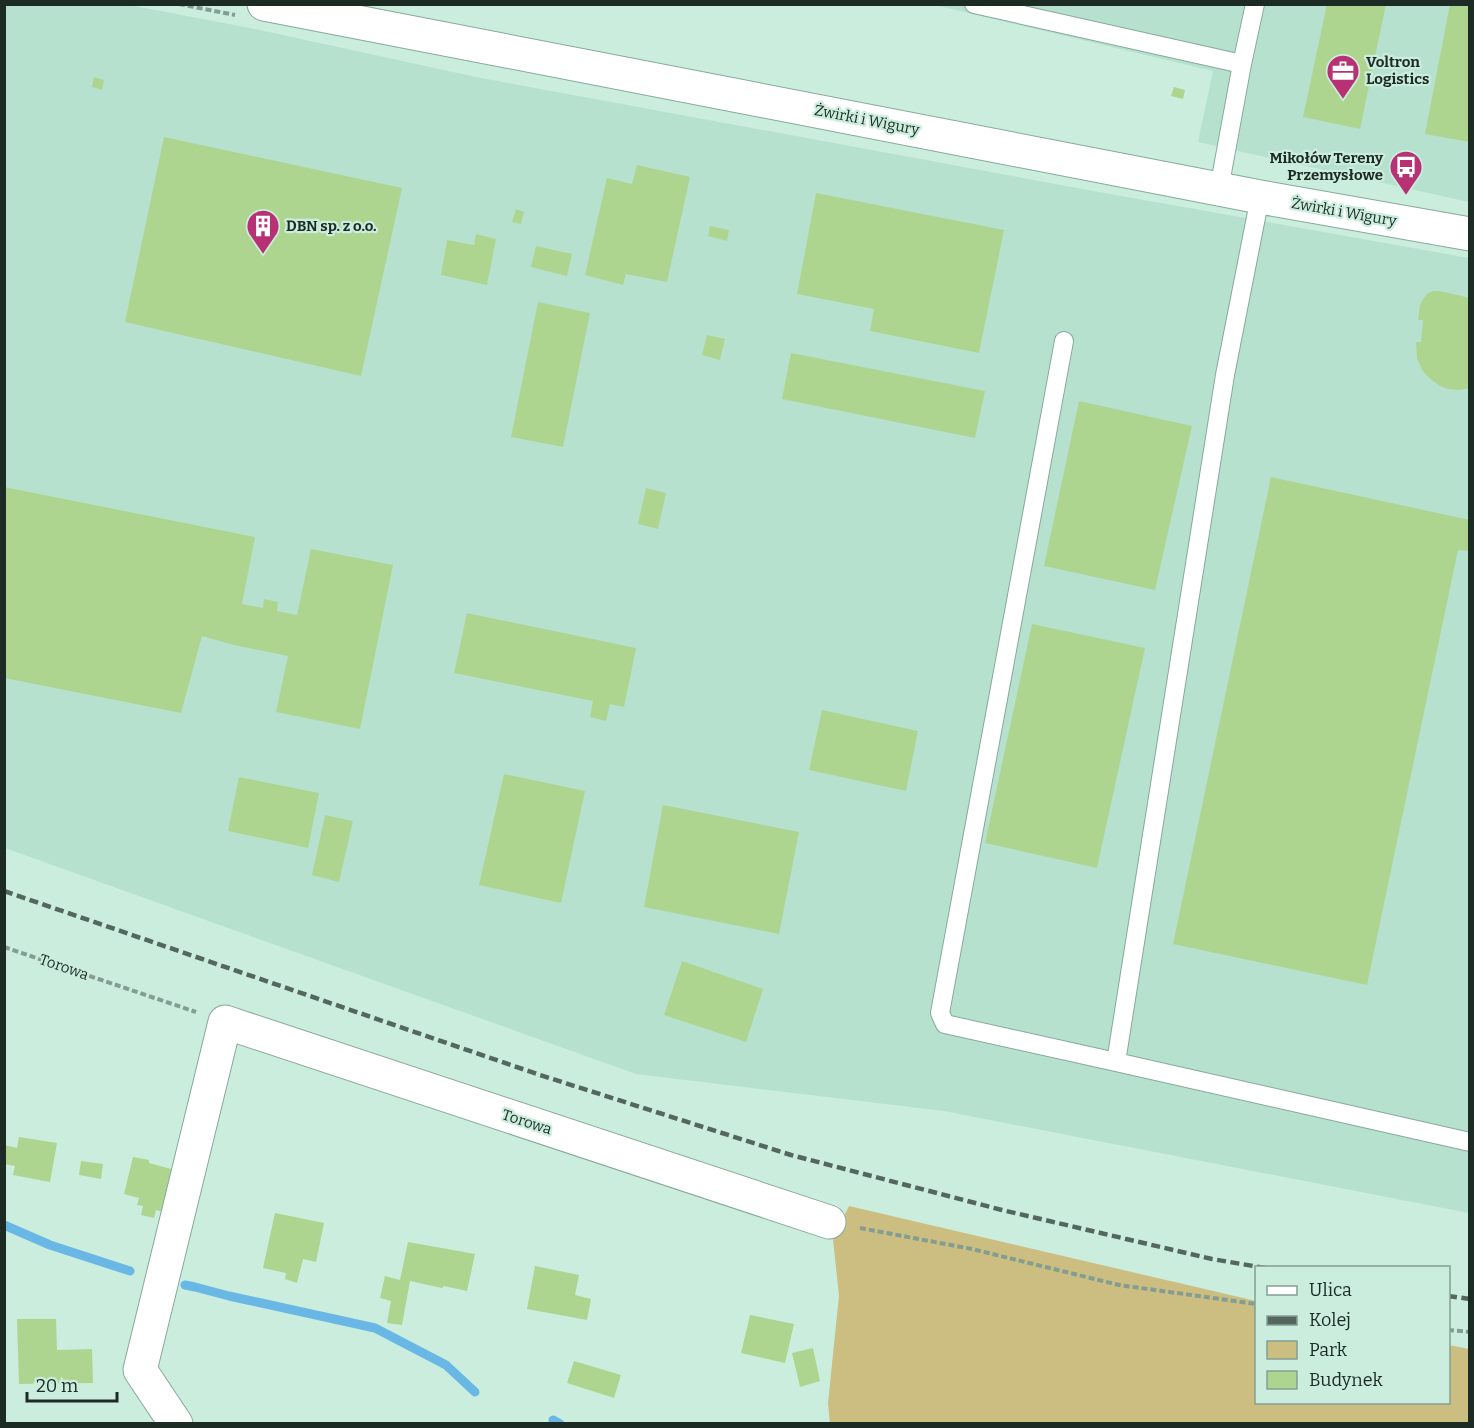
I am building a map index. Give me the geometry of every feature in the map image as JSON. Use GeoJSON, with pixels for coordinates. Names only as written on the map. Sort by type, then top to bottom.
{"type":"FeatureCollection","features":[{"type":"Feature","properties":{"kind":"street","name":"Żwirki i Wigury"},"geometry":{"type":"LineString","coordinates":[[264,4],[1260,197],[1470,234]]}},
{"type":"Feature","properties":{"kind":"street","name":"Torowa"},"geometry":{"type":"LineString","coordinates":[[225,1022],[829,1222]]}},
{"type":"Feature","properties":{"kind":"street"},"geometry":{"type":"LineString","coordinates":[[176,1424],[140,1370],[225,1022]]}},
{"type":"Feature","properties":{"kind":"lane"},"geometry":{"type":"LineString","coordinates":[[974,4],[1242,64]]}},
{"type":"Feature","properties":{"kind":"lane"},"geometry":{"type":"LineString","coordinates":[[1219,189],[1242,64],[1256,4]]}},
{"type":"Feature","properties":{"kind":"lane"},"geometry":{"type":"LineString","coordinates":[[1116,1062],[1225,375],[1260,197]]}},
{"type":"Feature","properties":{"kind":"lane"},"geometry":{"type":"LineString","coordinates":[[1064,341],[940,1013],[945,1024],[1470,1142]]}},
{"type":"Feature","properties":{"kind":"path","name":"Torowa"},"geometry":{"type":"LineString","coordinates":[[4,947],[225,1022]]}},
{"type":"Feature","properties":{"kind":"path"},"geometry":{"type":"LineString","coordinates":[[829,1222],[972,1249],[1119,1285],[1255,1304]]}},
{"type":"Feature","properties":{"kind":"path"},"geometry":{"type":"LineString","coordinates":[[1450,1330],[1470,1332]]}},
{"type":"Feature","properties":{"kind":"shaded area"},"geometry":{"type":"Polygon","coordinates":[[[5,5],[129,5],[250,28],[476,77],[1469,258],[1469,1213],[944,1111],[636,1074],[5,848],[5,5]]]}},
{"type":"Feature","properties":{"kind":"shaded area"},"geometry":{"type":"Polygon","coordinates":[[[935,5],[1469,5],[1469,202],[1198,142],[1213,71],[935,5]]]}},
{"type":"Feature","properties":{"kind":"green space"},"geometry":{"type":"Polygon","coordinates":[[[849,1206],[1255,1301],[1255,1404],[1450,1404],[1450,1345],[1469,1349],[1469,1423],[830,1424],[828,1403],[839,1296],[833,1239],[849,1206]]]}},
{"type":"Feature","properties":{"kind":"building"},"geometry":{"type":"Polygon","coordinates":[[[1327,4],[1386,4],[1360,129],[1303,117],[1327,4]]]}},
{"type":"Feature","properties":{"kind":"building"},"geometry":{"type":"Polygon","coordinates":[[[1450,4],[1470,4],[1470,142],[1425,134],[1450,4]]]}},
{"type":"Feature","properties":{"kind":"building"},"geometry":{"type":"Polygon","coordinates":[[[94,77],[104,80],[102,90],[92,87],[94,77]]]}},
{"type":"Feature","properties":{"kind":"building"},"geometry":{"type":"Polygon","coordinates":[[[1174,87],[1185,90],[1183,99],[1171,96],[1174,87]]]}},
{"type":"Feature","properties":{"kind":"building","name":"DBN sp. z o.o."},"geometry":{"type":"Polygon","coordinates":[[[164,137],[402,188],[361,376],[125,322],[164,137]]]}},
{"type":"Feature","properties":{"kind":"building"},"geometry":{"type":"Polygon","coordinates":[[[637,165],[690,177],[667,282],[626,274],[623,285],[585,275],[607,178],[632,184],[637,165]]]}},
{"type":"Feature","properties":{"kind":"building"},"geometry":{"type":"Polygon","coordinates":[[[816,193],[1004,230],[979,353],[870,331],[874,309],[797,294],[816,193]]]}},
{"type":"Feature","properties":{"kind":"building"},"geometry":{"type":"Polygon","coordinates":[[[516,209],[524,212],[521,224],[512,222],[516,209]]]}},
{"type":"Feature","properties":{"kind":"building"},"geometry":{"type":"Polygon","coordinates":[[[710,226],[729,230],[727,241],[708,236],[710,226]]]}},
{"type":"Feature","properties":{"kind":"building"},"geometry":{"type":"Polygon","coordinates":[[[476,234],[496,239],[487,285],[441,275],[447,240],[474,245],[476,234]]]}},
{"type":"Feature","properties":{"kind":"building"},"geometry":{"type":"Polygon","coordinates":[[[536,246],[572,254],[567,276],[531,267],[536,246]]]}},
{"type":"Feature","properties":{"kind":"building"},"geometry":{"type":"Polygon","coordinates":[[[1433,291],[1470,298],[1470,388],[1459,390],[1440,386],[1422,370],[1417,358],[1416,342],[1421,342],[1423,320],[1418,320],[1420,305],[1427,294],[1433,291]]]}},
{"type":"Feature","properties":{"kind":"building"},"geometry":{"type":"Polygon","coordinates":[[[538,302],[590,313],[563,447],[511,437],[538,302]]]}},
{"type":"Feature","properties":{"kind":"building"},"geometry":{"type":"Polygon","coordinates":[[[707,335],[725,339],[720,360],[702,355],[707,335]]]}},
{"type":"Feature","properties":{"kind":"building"},"geometry":{"type":"Polygon","coordinates":[[[791,353],[985,391],[975,438],[782,399],[791,353]]]}},
{"type":"Feature","properties":{"kind":"building"},"geometry":{"type":"Polygon","coordinates":[[[1079,401],[1192,426],[1155,590],[1044,566],[1079,401]]]}},
{"type":"Feature","properties":{"kind":"building"},"geometry":{"type":"Polygon","coordinates":[[[1271,477],[1470,520],[1470,551],[1458,550],[1367,985],[1173,944],[1271,477]]]}},
{"type":"Feature","properties":{"kind":"building"},"geometry":{"type":"Polygon","coordinates":[[[4,487],[255,537],[242,604],[263,608],[264,599],[278,602],[277,611],[297,615],[311,549],[393,565],[360,729],[276,712],[288,656],[202,636],[181,713],[4,678],[4,487]]]}},
{"type":"Feature","properties":{"kind":"building"},"geometry":{"type":"Polygon","coordinates":[[[646,488],[666,493],[658,529],[638,524],[646,488]]]}},
{"type":"Feature","properties":{"kind":"building"},"geometry":{"type":"Polygon","coordinates":[[[467,613],[636,648],[624,707],[610,704],[606,721],[590,717],[593,701],[454,673],[467,613]]]}},
{"type":"Feature","properties":{"kind":"building"},"geometry":{"type":"Polygon","coordinates":[[[1032,624],[1145,648],[1097,868],[985,843],[1032,624]]]}},
{"type":"Feature","properties":{"kind":"building"},"geometry":{"type":"Polygon","coordinates":[[[822,710],[918,731],[906,791],[809,770],[822,710]]]}},
{"type":"Feature","properties":{"kind":"building"},"geometry":{"type":"Polygon","coordinates":[[[504,774],[585,791],[561,903],[479,885],[504,774]]]}},
{"type":"Feature","properties":{"kind":"building"},"geometry":{"type":"Polygon","coordinates":[[[239,777],[319,793],[308,848],[228,831],[239,777]]]}},
{"type":"Feature","properties":{"kind":"building"},"geometry":{"type":"Polygon","coordinates":[[[663,805],[799,832],[779,934],[644,907],[663,805]]]}},
{"type":"Feature","properties":{"kind":"building"},"geometry":{"type":"Polygon","coordinates":[[[325,815],[353,821],[339,882],[312,875],[325,815]]]}},
{"type":"Feature","properties":{"kind":"building"},"geometry":{"type":"Polygon","coordinates":[[[682,961],[763,989],[746,1042],[664,1015],[682,961]]]}},
{"type":"Feature","properties":{"kind":"building"},"geometry":{"type":"Polygon","coordinates":[[[19,1137],[57,1143],[50,1182],[13,1175],[15,1166],[4,1164],[4,1145],[17,1148],[19,1137]]]}},
{"type":"Feature","properties":{"kind":"building"},"geometry":{"type":"Polygon","coordinates":[[[133,1157],[186,1173],[174,1215],[156,1210],[154,1218],[141,1215],[143,1206],[137,1205],[139,1198],[124,1194],[133,1157]]]}},
{"type":"Feature","properties":{"kind":"building"},"geometry":{"type":"Polygon","coordinates":[[[81,1161],[103,1164],[101,1179],[79,1175],[81,1161]]]}},
{"type":"Feature","properties":{"kind":"building"},"geometry":{"type":"Polygon","coordinates":[[[275,1213],[324,1223],[316,1262],[303,1259],[297,1283],[285,1279],[286,1273],[263,1268],[275,1213]]]}},
{"type":"Feature","properties":{"kind":"building"},"geometry":{"type":"Polygon","coordinates":[[[408,1242],[475,1254],[467,1291],[410,1281],[402,1325],[387,1323],[391,1301],[380,1298],[385,1276],[400,1280],[408,1242]]]}},
{"type":"Feature","properties":{"kind":"building"},"geometry":{"type":"Polygon","coordinates":[[[535,1266],[579,1275],[575,1295],[591,1299],[587,1320],[527,1309],[535,1266]]]}},
{"type":"Feature","properties":{"kind":"building"},"geometry":{"type":"Polygon","coordinates":[[[750,1315],[794,1324],[785,1363],[741,1353],[750,1315]]]}},
{"type":"Feature","properties":{"kind":"building"},"geometry":{"type":"Polygon","coordinates":[[[17,1319],[56,1319],[57,1350],[92,1349],[93,1383],[19,1384],[17,1319]]]}},
{"type":"Feature","properties":{"kind":"building"},"geometry":{"type":"Polygon","coordinates":[[[813,1348],[820,1381],[800,1387],[792,1353],[813,1348]]]}},
{"type":"Feature","properties":{"kind":"building"},"geometry":{"type":"Polygon","coordinates":[[[574,1361],[621,1375],[614,1398],[567,1383],[574,1361]]]}},
{"type":"Feature","properties":{"kind":"waterway"},"geometry":{"type":"LineString","coordinates":[[4,1225],[50,1245],[130,1271]]}},
{"type":"Feature","properties":{"kind":"waterway"},"geometry":{"type":"LineString","coordinates":[[185,1285],[375,1328],[446,1365],[475,1392]]}},
{"type":"Feature","properties":{"kind":"waterway"},"geometry":{"type":"LineString","coordinates":[[553,1420],[560,1424]]}},
{"type":"Feature","properties":{"kind":"railway"},"geometry":{"type":"LineString","coordinates":[[4,891],[540,1075],[791,1155],[1002,1210],[1212,1259],[1255,1266]]}},
{"type":"Feature","properties":{"kind":"railway"},"geometry":{"type":"LineString","coordinates":[[1450,1296],[1470,1299]]}},
{"type":"Feature","properties":{"kind":"place","name":"Voltron Logistics"},"geometry":{"type":"Point","coordinates":[1343,100]}},
{"type":"Feature","properties":{"kind":"place","name":"Mikołów Tereny Przemysłowe"},"geometry":{"type":"Point","coordinates":[1406,196]}},
{"type":"Feature","properties":{"kind":"place","name":"DBN sp. z o.o."},"geometry":{"type":"Point","coordinates":[263,255]}}]}
